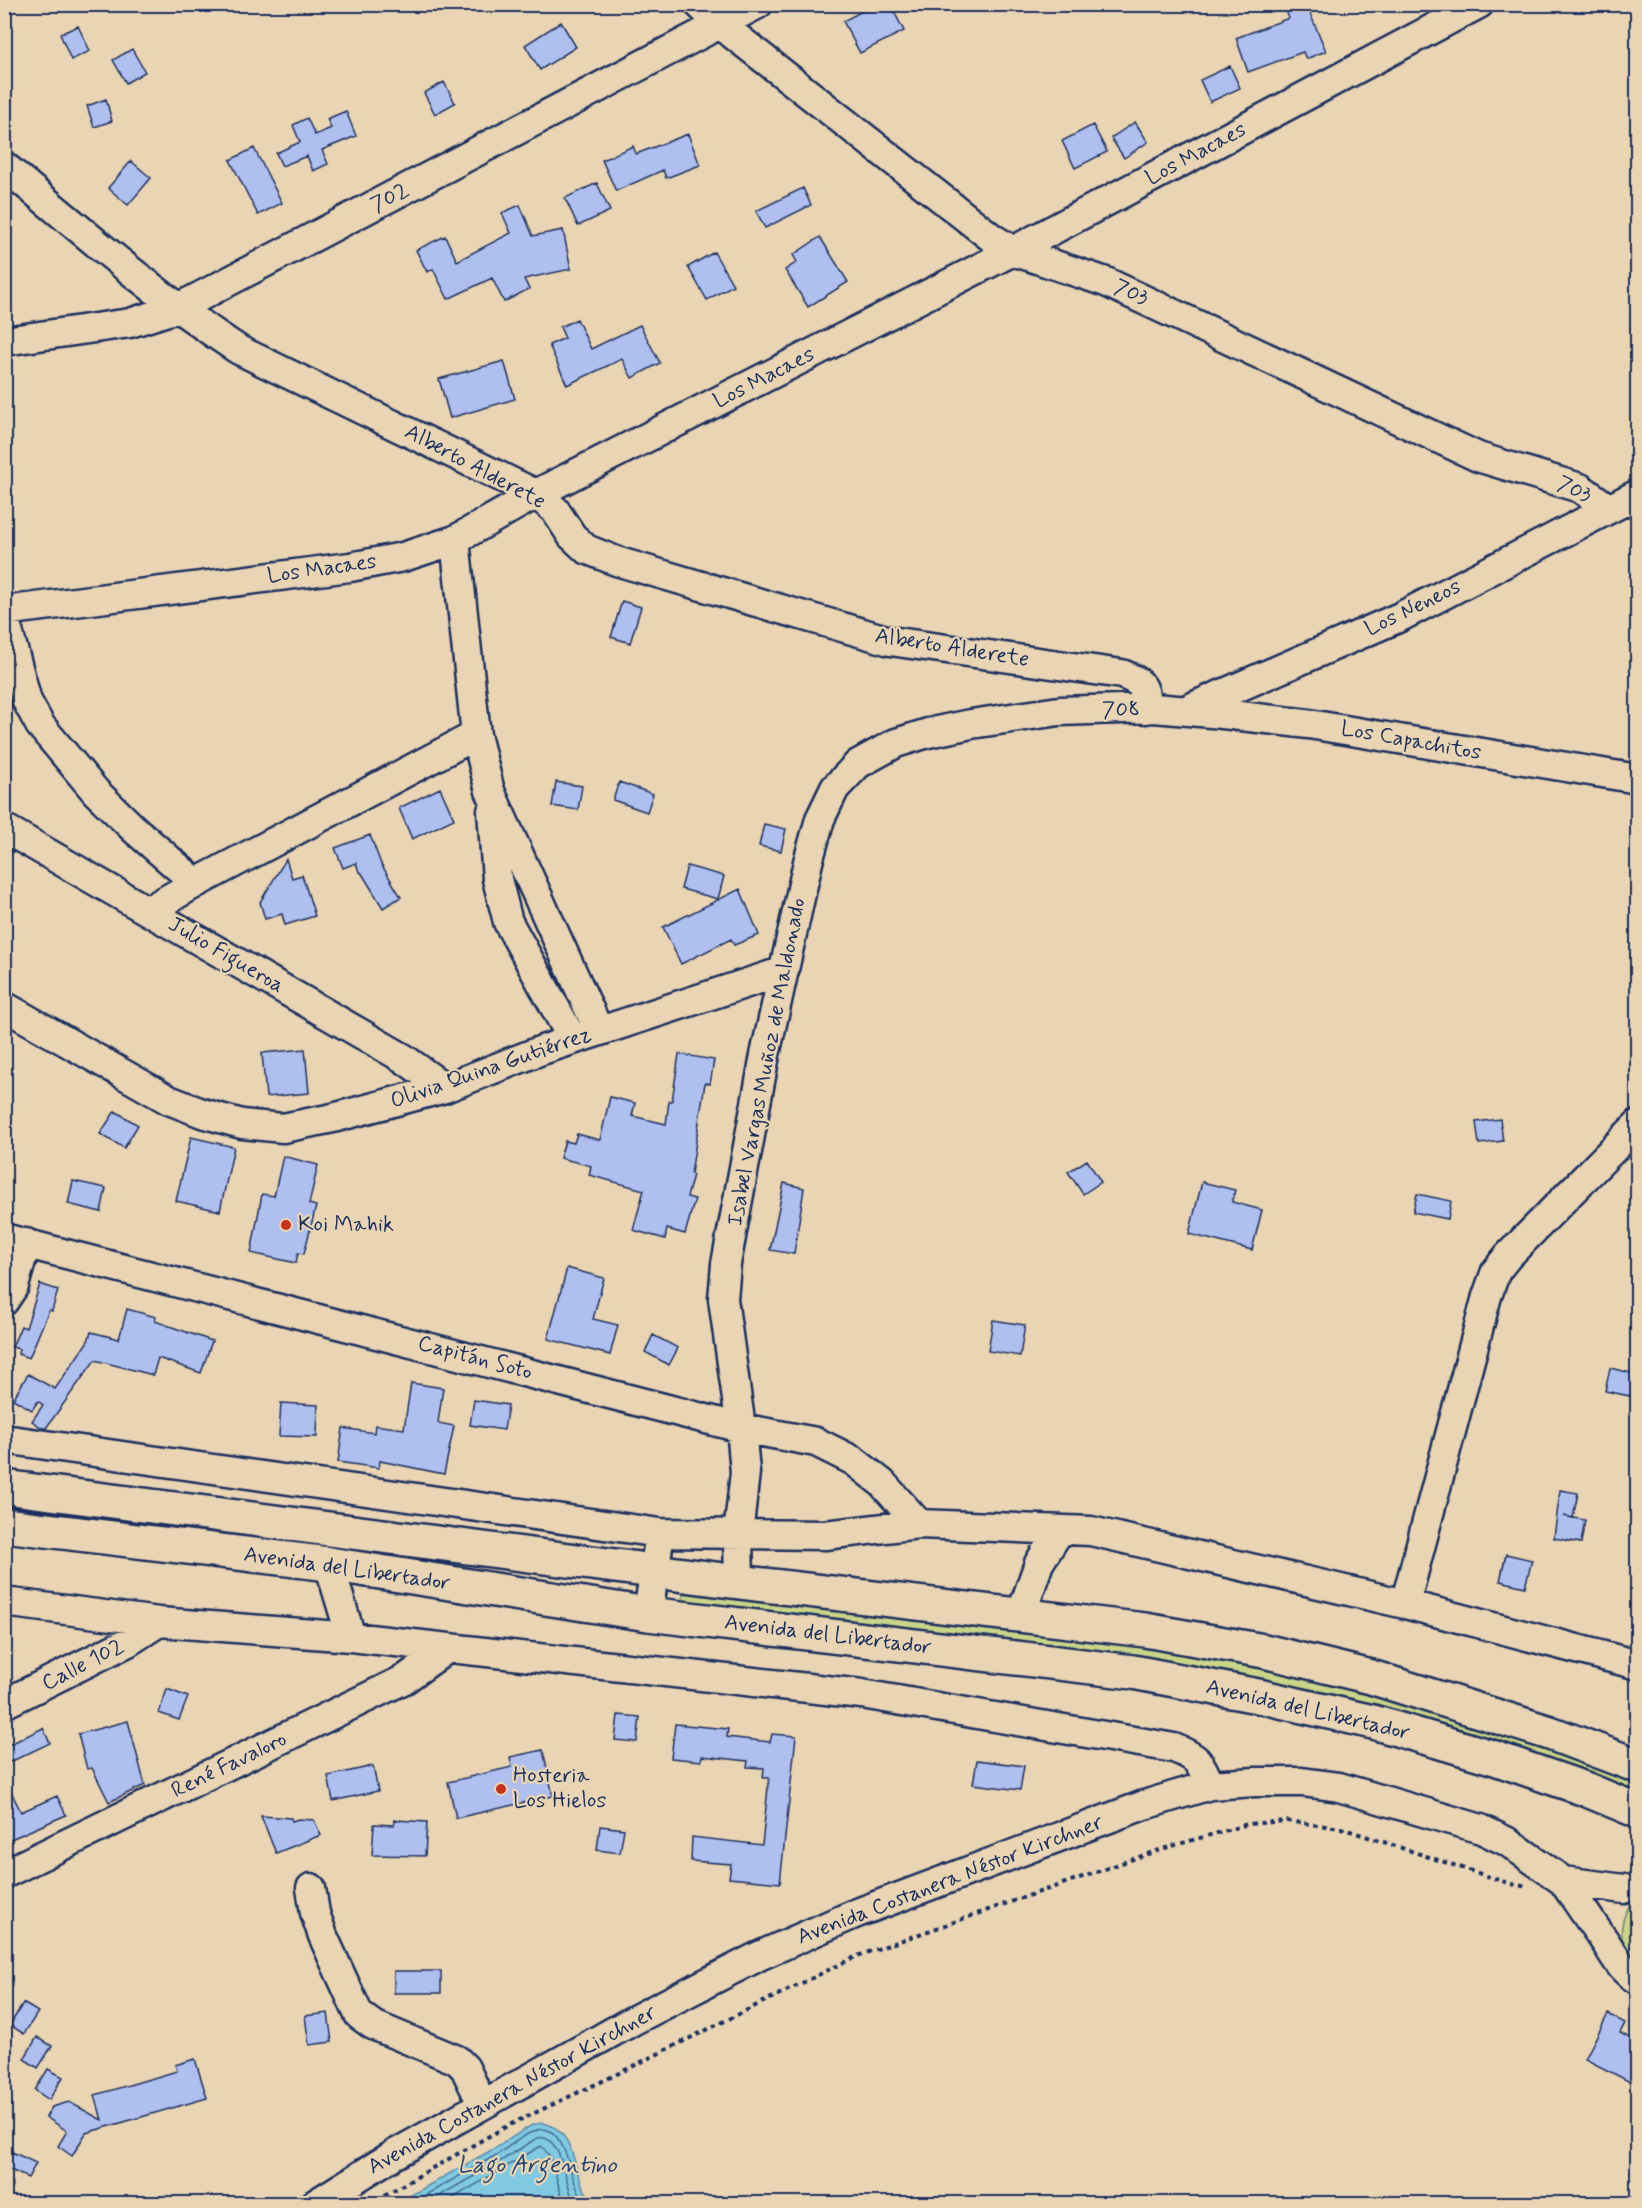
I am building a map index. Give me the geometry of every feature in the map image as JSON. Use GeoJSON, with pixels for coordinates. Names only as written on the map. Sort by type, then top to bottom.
{"type":"FeatureCollection","features":[{"type":"Feature","properties":{"kind":"main road","name":"Avenida del Libertador"},"geometry":{"type":"LineString","coordinates":[[4,1487],[739,1582],[1145,1630],[1264,1651],[1371,1677],[1550,1733],[1638,1766]]}},
{"type":"Feature","properties":{"kind":"main road","name":"Avenida del Libertador"},"geometry":{"type":"LineString","coordinates":[[4,1525],[329,1564],[648,1614],[1133,1672],[1263,1696],[1373,1722],[1495,1758],[1585,1789],[1638,1811]]}},
{"type":"Feature","properties":{"kind":"street","name":"703"},"geometry":{"type":"LineString","coordinates":[[699,4],[721,25],[992,238],[1013,251],[1106,282],[1478,457],[1580,488],[1608,508]]}},
{"type":"Feature","properties":{"kind":"street","name":"702"},"geometry":{"type":"LineString","coordinates":[[4,341],[130,323],[180,307],[758,4]]}},
{"type":"Feature","properties":{"kind":"street","name":"Los Macaes"},"geometry":{"type":"LineString","coordinates":[[4,611],[350,567],[403,557],[455,540],[537,494],[1013,251],[1479,4]]}},
{"type":"Feature","properties":{"kind":"street","name":"Alberto Alderete"},"geometry":{"type":"LineString","coordinates":[[4,166],[140,279],[239,350],[537,494],[555,510],[572,536],[586,549],[616,561],[890,641],[1122,674],[1140,682],[1145,692],[1146,709]]}},
{"type":"Feature","properties":{"kind":"street","name":"Los Neneos"},"geometry":{"type":"LineString","coordinates":[[1184,711],[1400,617],[1638,494]]}},
{"type":"Feature","properties":{"kind":"street"},"geometry":{"type":"LineString","coordinates":[[455,540],[476,735],[490,791],[586,1036]]}},
{"type":"Feature","properties":{"kind":"street"},"geometry":{"type":"LineString","coordinates":[[4,616],[27,701],[40,725],[96,792],[196,883]]}},
{"type":"Feature","properties":{"kind":"street","name":"708"},"geometry":{"type":"LineString","coordinates":[[1059,711],[1146,709],[1184,711]]}},
{"type":"Feature","properties":{"kind":"street","name":"Isabel Vargas Muñoz de Maldonado"},"geometry":{"type":"LineString","coordinates":[[739,1582],[738,1534],[745,1472],[723,1299],[726,1264],[765,1054],[808,862],[820,819],[835,788],[858,764],[896,743],[928,733],[971,724],[1059,711]]}},
{"type":"Feature","properties":{"kind":"street","name":"Los Capachitos"},"geometry":{"type":"LineString","coordinates":[[1184,711],[1309,724],[1638,779]]}},
{"type":"Feature","properties":{"kind":"street"},"geometry":{"type":"LineString","coordinates":[[149,910],[476,735]]}},
{"type":"Feature","properties":{"kind":"street"},"geometry":{"type":"LineString","coordinates":[[490,791],[497,879],[508,922],[586,1036]]}},
{"type":"Feature","properties":{"kind":"street","name":"Julio Figueroa"},"geometry":{"type":"LineString","coordinates":[[4,828],[403,1058],[445,1088]]}},
{"type":"Feature","properties":{"kind":"street","name":"Olivia Quina Gutiérrez"},"geometry":{"type":"LineString","coordinates":[[4,1006],[169,1100],[202,1113],[242,1124],[283,1128],[333,1118],[445,1088],[586,1036],[784,971]]}},
{"type":"Feature","properties":{"kind":"street"},"geometry":{"type":"LineString","coordinates":[[1406,1604],[1487,1296],[1496,1271],[1638,1124]]}},
{"type":"Feature","properties":{"kind":"street"},"geometry":{"type":"LineString","coordinates":[[4,1301],[14,1286],[15,1241]]}},
{"type":"Feature","properties":{"kind":"street","name":"Capitán Soto"},"geometry":{"type":"LineString","coordinates":[[15,1241],[741,1428],[816,1442],[854,1461],[882,1483],[919,1524]]}},
{"type":"Feature","properties":{"kind":"street"},"geometry":{"type":"LineString","coordinates":[[4,1439],[660,1533],[825,1535],[919,1524],[1091,1531],[1406,1604],[1638,1665]]}},
{"type":"Feature","properties":{"kind":"street"},"geometry":{"type":"LineString","coordinates":[[1021,1615],[1039,1563],[1060,1530]]}},
{"type":"Feature","properties":{"kind":"street"},"geometry":{"type":"LineString","coordinates":[[648,1614],[660,1533]]}},
{"type":"Feature","properties":{"kind":"street"},"geometry":{"type":"LineString","coordinates":[[329,1564],[351,1637]]}},
{"type":"Feature","properties":{"kind":"street"},"geometry":{"type":"LineString","coordinates":[[4,1602],[159,1622],[351,1637],[862,1694],[1162,1746],[1190,1754],[1199,1762],[1210,1785]]}},
{"type":"Feature","properties":{"kind":"street","name":"Calle 102"},"geometry":{"type":"LineString","coordinates":[[4,1704],[128,1642],[159,1622]]}},
{"type":"Feature","properties":{"kind":"street","name":"René Favaloro"},"geometry":{"type":"LineString","coordinates":[[4,1874],[405,1679],[448,1648]]}},
{"type":"Feature","properties":{"kind":"street","name":"Avenida Costanera Néstor Kirchner"},"geometry":{"type":"LineString","coordinates":[[315,2204],[482,2104],[634,2020],[759,1956],[846,1918],[1144,1805],[1210,1785],[1302,1782],[1339,1787],[1481,1829],[1508,1842],[1563,1881],[1631,1884]]}},
{"type":"Feature","properties":{"kind":"street"},"geometry":{"type":"LineString","coordinates":[[1563,1881],[1617,1962],[1628,1974],[1638,1980]]}},
{"type":"Feature","properties":{"kind":"street"},"geometry":{"type":"LineString","coordinates":[[1609,1948],[1606,1932],[1608,1916],[1614,1901],[1631,1884]]}},
{"type":"Feature","properties":{"kind":"street"},"geometry":{"type":"LineString","coordinates":[[311,1887],[315,1913],[323,1936],[359,2015],[373,2025],[457,2060],[465,2068],[482,2104]]}},
{"type":"Feature","properties":{"kind":"path"},"geometry":{"type":"LineString","coordinates":[[369,2204],[507,2126],[856,1956],[1162,1849],[1248,1824],[1286,1821],[1341,1828],[1511,1884],[1534,1888]]}},
{"type":"Feature","properties":{"kind":"green space"},"geometry":{"type":"Polygon","coordinates":[[[684,1585],[1131,1643],[1364,1689],[1546,1742],[1637,1783],[1637,1797],[1541,1758],[682,1603],[684,1585]]]}},
{"type":"Feature","properties":{"kind":"green space"},"geometry":{"type":"Polygon","coordinates":[[[1637,1896],[1637,1960],[1624,1946],[1622,1929],[1626,1911],[1637,1896]]]}},
{"type":"Feature","properties":{"kind":"water","name":"Lago Argentino"},"geometry":{"type":"Polygon","coordinates":[[[542,2123],[552,2126],[566,2139],[584,2190],[599,2203],[397,2203],[532,2125],[542,2123]]]}},
{"type":"Feature","properties":{"kind":"building"},"geometry":{"type":"Polygon","coordinates":[[[876,4],[890,4],[904,31],[860,53],[843,21],[876,4]]]}},
{"type":"Feature","properties":{"kind":"building"},"geometry":{"type":"Polygon","coordinates":[[[1283,4],[1306,4],[1326,51],[1306,59],[1303,52],[1248,72],[1236,38],[1289,18],[1283,4]]]}},
{"type":"Feature","properties":{"kind":"building"},"geometry":{"type":"Polygon","coordinates":[[[561,22],[576,47],[540,70],[525,45],[561,22]]]}},
{"type":"Feature","properties":{"kind":"building"},"geometry":{"type":"Polygon","coordinates":[[[78,26],[90,51],[71,60],[60,34],[78,26]]]}},
{"type":"Feature","properties":{"kind":"building"},"geometry":{"type":"Polygon","coordinates":[[[132,49],[145,72],[126,83],[113,60],[132,49]]]}},
{"type":"Feature","properties":{"kind":"building"},"geometry":{"type":"Polygon","coordinates":[[[1230,66],[1240,88],[1210,102],[1200,80],[1230,66]]]}},
{"type":"Feature","properties":{"kind":"building"},"geometry":{"type":"Polygon","coordinates":[[[444,82],[455,103],[435,114],[424,93],[444,82]]]}},
{"type":"Feature","properties":{"kind":"building"},"geometry":{"type":"Polygon","coordinates":[[[106,99],[112,121],[94,127],[87,106],[106,99]]]}},
{"type":"Feature","properties":{"kind":"building"},"geometry":{"type":"Polygon","coordinates":[[[346,111],[356,136],[322,150],[328,164],[313,171],[307,156],[282,166],[276,153],[300,142],[293,125],[307,118],[315,135],[331,128],[327,119],[346,111]]]}},
{"type":"Feature","properties":{"kind":"building"},"geometry":{"type":"Polygon","coordinates":[[[1135,122],[1148,142],[1124,158],[1111,138],[1135,122]]]}},
{"type":"Feature","properties":{"kind":"building"},"geometry":{"type":"Polygon","coordinates":[[[1093,125],[1107,152],[1075,168],[1062,141],[1093,125]]]}},
{"type":"Feature","properties":{"kind":"building"},"geometry":{"type":"Polygon","coordinates":[[[688,134],[700,165],[666,178],[663,170],[616,191],[602,160],[633,146],[636,154],[688,134]]]}},
{"type":"Feature","properties":{"kind":"building"},"geometry":{"type":"Polygon","coordinates":[[[254,148],[282,203],[258,215],[230,160],[254,148]]]}},
{"type":"Feature","properties":{"kind":"building"},"geometry":{"type":"Polygon","coordinates":[[[131,161],[151,178],[128,205],[108,188],[131,161]]]}},
{"type":"Feature","properties":{"kind":"building"},"geometry":{"type":"Polygon","coordinates":[[[597,183],[610,211],[578,226],[565,198],[597,183]]]}},
{"type":"Feature","properties":{"kind":"building"},"geometry":{"type":"Polygon","coordinates":[[[803,188],[811,205],[765,228],[756,211],[803,188]]]}},
{"type":"Feature","properties":{"kind":"building"},"geometry":{"type":"Polygon","coordinates":[[[520,205],[533,236],[563,230],[571,269],[524,279],[529,289],[504,302],[492,278],[448,299],[433,269],[427,272],[416,250],[445,236],[457,261],[511,233],[502,213],[520,205]]]}},
{"type":"Feature","properties":{"kind":"building"},"geometry":{"type":"Polygon","coordinates":[[[820,237],[848,282],[808,307],[785,270],[797,262],[793,255],[820,237]]]}},
{"type":"Feature","properties":{"kind":"building"},"geometry":{"type":"Polygon","coordinates":[[[714,252],[733,285],[707,300],[688,267],[714,252]]]}},
{"type":"Feature","properties":{"kind":"building"},"geometry":{"type":"Polygon","coordinates":[[[577,319],[591,349],[640,325],[660,363],[632,378],[622,359],[567,385],[549,345],[565,338],[560,327],[577,319]]]}},
{"type":"Feature","properties":{"kind":"building"},"geometry":{"type":"Polygon","coordinates":[[[504,361],[515,399],[450,418],[439,379],[504,361]]]}},
{"type":"Feature","properties":{"kind":"building"},"geometry":{"type":"Polygon","coordinates":[[[622,601],[641,607],[630,643],[611,637],[622,601]]]}},
{"type":"Feature","properties":{"kind":"building"},"geometry":{"type":"Polygon","coordinates":[[[556,782],[582,786],[578,810],[552,806],[556,782]]]}},
{"type":"Feature","properties":{"kind":"building"},"geometry":{"type":"Polygon","coordinates":[[[619,782],[653,794],[647,812],[613,800],[619,782]]]}},
{"type":"Feature","properties":{"kind":"building"},"geometry":{"type":"Polygon","coordinates":[[[440,788],[454,819],[412,839],[399,808],[440,788]]]}},
{"type":"Feature","properties":{"kind":"building"},"geometry":{"type":"Polygon","coordinates":[[[764,824],[786,829],[781,851],[759,846],[764,824]]]}},
{"type":"Feature","properties":{"kind":"building"},"geometry":{"type":"Polygon","coordinates":[[[370,835],[381,864],[401,897],[383,908],[359,872],[356,863],[343,868],[335,848],[370,835]]]}},
{"type":"Feature","properties":{"kind":"building"},"geometry":{"type":"Polygon","coordinates":[[[286,859],[292,878],[302,875],[315,916],[285,925],[282,914],[265,919],[260,902],[286,859]]]}},
{"type":"Feature","properties":{"kind":"building"},"geometry":{"type":"Polygon","coordinates":[[[687,866],[724,876],[718,899],[681,889],[687,866]]]}},
{"type":"Feature","properties":{"kind":"building"},"geometry":{"type":"Polygon","coordinates":[[[740,889],[759,935],[734,945],[731,939],[681,964],[663,927],[740,889]]]}},
{"type":"Feature","properties":{"kind":"building"},"geometry":{"type":"Polygon","coordinates":[[[305,1049],[309,1093],[266,1097],[262,1053],[305,1049]]]}},
{"type":"Feature","properties":{"kind":"building"},"geometry":{"type":"Polygon","coordinates":[[[679,1054],[714,1060],[710,1084],[705,1083],[691,1174],[693,1175],[687,1197],[695,1199],[685,1234],[667,1229],[665,1239],[633,1230],[644,1190],[589,1175],[591,1166],[560,1158],[565,1141],[574,1143],[577,1134],[600,1140],[610,1097],[635,1103],[632,1116],[666,1124],[679,1054]]]}},
{"type":"Feature","properties":{"kind":"building"},"geometry":{"type":"Polygon","coordinates":[[[115,1111],[138,1125],[124,1148],[100,1134],[115,1111]]]}},
{"type":"Feature","properties":{"kind":"building"},"geometry":{"type":"Polygon","coordinates":[[[1500,1119],[1503,1141],[1479,1144],[1476,1122],[1500,1119]]]}},
{"type":"Feature","properties":{"kind":"building"},"geometry":{"type":"Polygon","coordinates":[[[191,1137],[234,1147],[220,1211],[176,1201],[191,1137]]]}},
{"type":"Feature","properties":{"kind":"building"},"geometry":{"type":"Polygon","coordinates":[[[283,1156],[318,1165],[309,1204],[316,1206],[304,1254],[298,1253],[296,1263],[251,1253],[262,1194],[274,1196],[283,1156]]]}},
{"type":"Feature","properties":{"kind":"building"},"geometry":{"type":"Polygon","coordinates":[[[1087,1160],[1101,1182],[1083,1194],[1068,1172],[1087,1160]]]}},
{"type":"Feature","properties":{"kind":"building"},"geometry":{"type":"Polygon","coordinates":[[[73,1181],[106,1188],[101,1212],[68,1204],[73,1181]]]}},
{"type":"Feature","properties":{"kind":"building"},"geometry":{"type":"Polygon","coordinates":[[[1202,1182],[1235,1190],[1232,1202],[1262,1210],[1252,1250],[1189,1234],[1202,1182]]]}},
{"type":"Feature","properties":{"kind":"building"},"geometry":{"type":"Polygon","coordinates":[[[784,1183],[804,1188],[794,1254],[770,1250],[784,1183]]]}},
{"type":"Feature","properties":{"kind":"building"},"geometry":{"type":"Polygon","coordinates":[[[1417,1194],[1451,1201],[1448,1219],[1413,1212],[1417,1194]]]}},
{"type":"Feature","properties":{"kind":"building"},"geometry":{"type":"Polygon","coordinates":[[[567,1268],[604,1278],[593,1319],[618,1325],[610,1355],[548,1339],[567,1268]]]}},
{"type":"Feature","properties":{"kind":"building"},"geometry":{"type":"Polygon","coordinates":[[[40,1284],[58,1290],[52,1311],[49,1310],[29,1358],[18,1354],[19,1349],[12,1347],[21,1326],[26,1328],[40,1284]]]}},
{"type":"Feature","properties":{"kind":"building"},"geometry":{"type":"Polygon","coordinates":[[[127,1309],[156,1317],[155,1321],[212,1341],[201,1373],[158,1358],[153,1375],[95,1360],[46,1428],[32,1421],[43,1405],[38,1401],[32,1410],[13,1399],[28,1374],[55,1389],[88,1341],[91,1332],[119,1339],[127,1309]]]}},
{"type":"Feature","properties":{"kind":"building"},"geometry":{"type":"Polygon","coordinates":[[[993,1320],[1025,1325],[1020,1356],[988,1351],[993,1320]]]}},
{"type":"Feature","properties":{"kind":"building"},"geometry":{"type":"Polygon","coordinates":[[[653,1335],[678,1348],[669,1365],[645,1352],[653,1335]]]}},
{"type":"Feature","properties":{"kind":"building"},"geometry":{"type":"Polygon","coordinates":[[[1610,1368],[1635,1374],[1630,1396],[1605,1391],[1610,1368]]]}},
{"type":"Feature","properties":{"kind":"building"},"geometry":{"type":"Polygon","coordinates":[[[411,1383],[443,1388],[438,1423],[454,1426],[444,1474],[380,1461],[379,1468],[338,1462],[343,1428],[374,1433],[375,1425],[404,1429],[411,1383]]]}},
{"type":"Feature","properties":{"kind":"building"},"geometry":{"type":"Polygon","coordinates":[[[474,1400],[508,1405],[504,1430],[470,1425],[474,1400]]]}},
{"type":"Feature","properties":{"kind":"building"},"geometry":{"type":"Polygon","coordinates":[[[281,1403],[318,1405],[317,1437],[279,1436],[281,1403]]]}},
{"type":"Feature","properties":{"kind":"building"},"geometry":{"type":"Polygon","coordinates":[[[1560,1490],[1578,1493],[1573,1518],[1585,1520],[1581,1543],[1554,1538],[1560,1490]]]}},
{"type":"Feature","properties":{"kind":"building"},"geometry":{"type":"Polygon","coordinates":[[[1506,1554],[1532,1560],[1525,1587],[1500,1581],[1506,1554]]]}},
{"type":"Feature","properties":{"kind":"building"},"geometry":{"type":"Polygon","coordinates":[[[167,1689],[188,1697],[179,1720],[159,1713],[167,1689]]]}},
{"type":"Feature","properties":{"kind":"building"},"geometry":{"type":"Polygon","coordinates":[[[618,1715],[640,1717],[637,1742],[615,1740],[618,1715]]]}},
{"type":"Feature","properties":{"kind":"building"},"geometry":{"type":"Polygon","coordinates":[[[128,1721],[145,1785],[109,1802],[92,1768],[87,1769],[78,1734],[128,1721]]]}},
{"type":"Feature","properties":{"kind":"building"},"geometry":{"type":"Polygon","coordinates":[[[675,1724],[728,1729],[727,1737],[770,1742],[772,1734],[796,1736],[780,1883],[729,1878],[731,1864],[691,1861],[692,1837],[762,1845],[769,1778],[763,1778],[764,1768],[747,1767],[748,1761],[702,1756],[701,1761],[671,1758],[675,1724]]]}},
{"type":"Feature","properties":{"kind":"building"},"geometry":{"type":"Polygon","coordinates":[[[43,1728],[50,1743],[4,1765],[4,1747],[43,1728]]]}},
{"type":"Feature","properties":{"kind":"building","name":"Hosteria Los Hielos"},"geometry":{"type":"Polygon","coordinates":[[[543,1750],[553,1796],[456,1818],[448,1782],[512,1767],[510,1757],[543,1750]]]}},
{"type":"Feature","properties":{"kind":"building"},"geometry":{"type":"Polygon","coordinates":[[[977,1760],[1024,1766],[1020,1790],[973,1784],[977,1760]]]}},
{"type":"Feature","properties":{"kind":"building"},"geometry":{"type":"Polygon","coordinates":[[[373,1766],[378,1791],[333,1801],[328,1776],[373,1766]]]}},
{"type":"Feature","properties":{"kind":"building"},"geometry":{"type":"Polygon","coordinates":[[[4,1777],[21,1812],[57,1796],[66,1815],[4,1842],[4,1777]]]}},
{"type":"Feature","properties":{"kind":"building"},"geometry":{"type":"Polygon","coordinates":[[[261,1816],[291,1818],[292,1821],[314,1820],[321,1835],[276,1853],[261,1816]]]}},
{"type":"Feature","properties":{"kind":"building"},"geometry":{"type":"Polygon","coordinates":[[[395,1820],[427,1822],[425,1856],[372,1855],[374,1824],[394,1825],[395,1820]]]}},
{"type":"Feature","properties":{"kind":"building"},"geometry":{"type":"Polygon","coordinates":[[[600,1826],[624,1829],[620,1853],[597,1850],[600,1826]]]}},
{"type":"Feature","properties":{"kind":"building"},"geometry":{"type":"Polygon","coordinates":[[[394,1971],[441,1971],[441,1993],[394,1993],[394,1971]]]}},
{"type":"Feature","properties":{"kind":"building"},"geometry":{"type":"Polygon","coordinates":[[[23,2003],[38,2012],[24,2034],[10,2025],[23,2003]]]}},
{"type":"Feature","properties":{"kind":"building"},"geometry":{"type":"Polygon","coordinates":[[[328,2013],[332,2042],[309,2045],[305,2016],[328,2013]]]}},
{"type":"Feature","properties":{"kind":"building"},"geometry":{"type":"Polygon","coordinates":[[[1608,2014],[1625,2023],[1620,2033],[1638,2042],[1638,2086],[1585,2059],[1608,2014]]]}},
{"type":"Feature","properties":{"kind":"building"},"geometry":{"type":"Polygon","coordinates":[[[37,2037],[52,2046],[38,2068],[24,2059],[37,2037]]]}},
{"type":"Feature","properties":{"kind":"building"},"geometry":{"type":"Polygon","coordinates":[[[195,2059],[207,2098],[86,2133],[72,2156],[58,2146],[67,2131],[46,2117],[52,2107],[69,2102],[102,2120],[95,2095],[177,2071],[175,2065],[195,2059]]]}},
{"type":"Feature","properties":{"kind":"building"},"geometry":{"type":"Polygon","coordinates":[[[48,2069],[63,2077],[49,2100],[35,2090],[48,2069]]]}},
{"type":"Feature","properties":{"kind":"building"},"geometry":{"type":"Polygon","coordinates":[[[12,2152],[36,2163],[28,2178],[6,2168],[12,2152]]]}},
{"type":"Feature","properties":{"kind":"place","name":"Koi Mahik"},"geometry":{"type":"Point","coordinates":[286,1225]}},
{"type":"Feature","properties":{"kind":"place","name":"Hosteria Los Hielos"},"geometry":{"type":"Point","coordinates":[501,1789]}}]}
